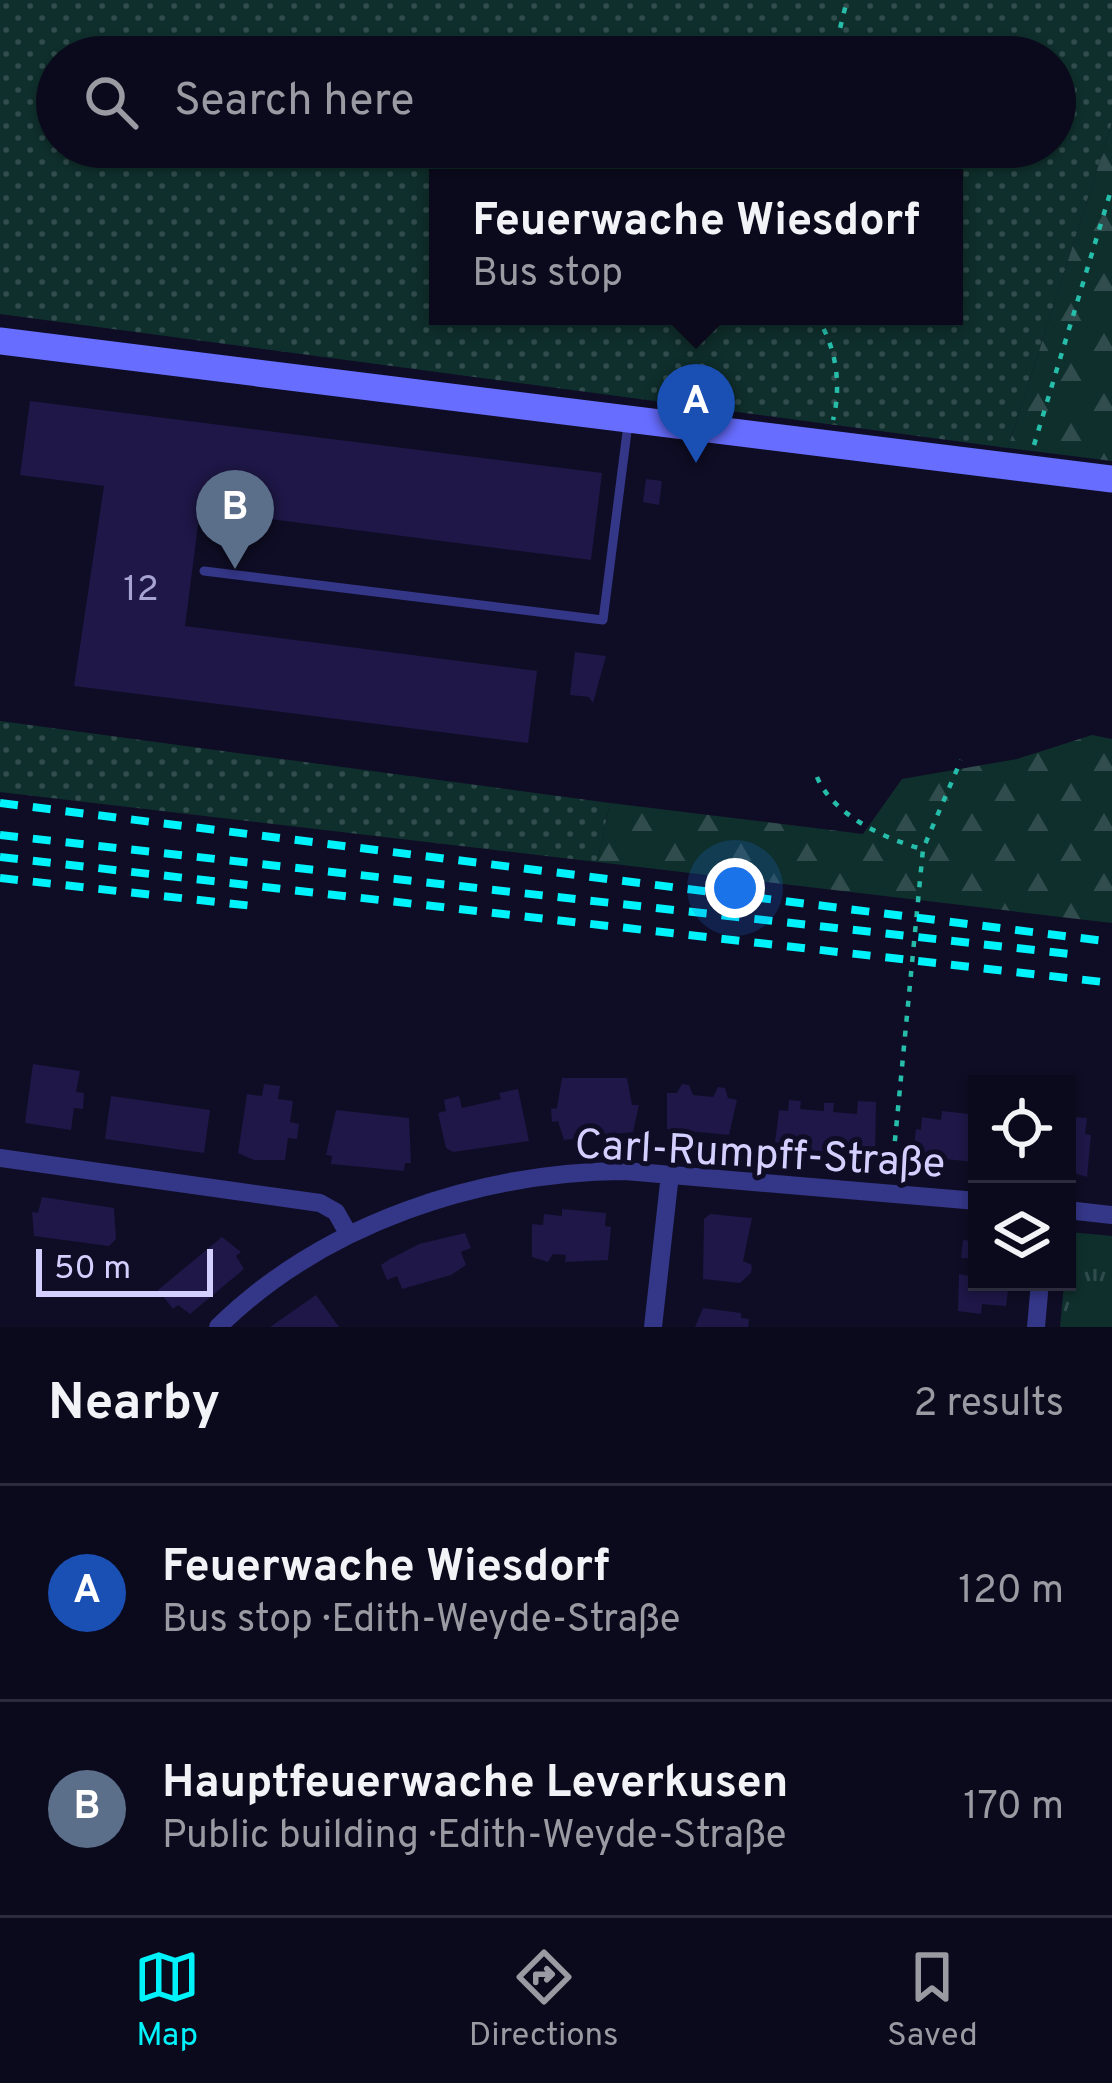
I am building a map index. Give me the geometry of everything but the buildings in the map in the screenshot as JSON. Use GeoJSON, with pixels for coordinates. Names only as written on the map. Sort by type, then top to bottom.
{"type":"FeatureCollection","features":[{"type":"Feature","properties":{"kind":"street"},"geometry":{"type":"LineString","coordinates":[[0,341],[1112,479]]}},
{"type":"Feature","properties":{"kind":"street"},"geometry":{"type":"LineString","coordinates":[[0,1158],[320,1203],[336,1212],[350,1235]]}},
{"type":"Feature","properties":{"kind":"street","name":"Carl-Rumpff-Straße"},"geometry":{"type":"LineString","coordinates":[[218,1327],[304,1260],[350,1235],[420,1205],[493,1184],[579,1171],[670,1174],[968,1200]]}},
{"type":"Feature","properties":{"kind":"street"},"geometry":{"type":"LineString","coordinates":[[652,1327],[670,1174]]}},
{"type":"Feature","properties":{"kind":"street"},"geometry":{"type":"LineString","coordinates":[[1076,1211],[1112,1215]]}},
{"type":"Feature","properties":{"kind":"street"},"geometry":{"type":"LineString","coordinates":[[1036,1327],[1039,1291]]}},
{"type":"Feature","properties":{"kind":"lane"},"geometry":{"type":"LineString","coordinates":[[204,571],[603,620],[629,418]]}},
{"type":"Feature","properties":{"kind":"path"},"geometry":{"type":"LineString","coordinates":[[838,36],[847,0]]}},
{"type":"Feature","properties":{"kind":"path"},"geometry":{"type":"LineString","coordinates":[[1030,458],[1112,187]]}},
{"type":"Feature","properties":{"kind":"path"},"geometry":{"type":"LineString","coordinates":[[822,325],[830,336],[838,386],[830,431]]}},
{"type":"Feature","properties":{"kind":"path"},"geometry":{"type":"LineString","coordinates":[[890,1193],[922,849],[961,760]]}},
{"type":"Feature","properties":{"kind":"path"},"geometry":{"type":"LineString","coordinates":[[817,777],[823,791],[888,840],[922,849]]}},
{"type":"Feature","properties":{"kind":"green space"},"geometry":{"type":"Polygon","coordinates":[[[0,0],[1112,0],[1112,123],[1008,448],[0,314],[0,0]]]}},
{"type":"Feature","properties":{"kind":"green space"},"geometry":{"type":"Polygon","coordinates":[[[1112,123],[1112,461],[1008,448],[1112,123]]]}},
{"type":"Feature","properties":{"kind":"green space"},"geometry":{"type":"Polygon","coordinates":[[[0,721],[610,803],[597,862],[0,792],[0,721]]]}},
{"type":"Feature","properties":{"kind":"green space"},"geometry":{"type":"Polygon","coordinates":[[[1092,735],[1112,739],[1112,923],[597,862],[610,803],[863,834],[902,779],[1017,759],[1092,735]]]}},
{"type":"Feature","properties":{"kind":"green space"},"geometry":{"type":"Polygon","coordinates":[[[1076,1233],[1112,1236],[1112,1327],[1060,1327],[1063,1291],[1076,1291],[1076,1233]]]}},
{"type":"Feature","properties":{"kind":"railway"},"geometry":{"type":"LineString","coordinates":[[0,803],[1112,942]]}},
{"type":"Feature","properties":{"kind":"railway"},"geometry":{"type":"LineString","coordinates":[[0,835],[1079,955]]}},
{"type":"Feature","properties":{"kind":"railway"},"geometry":{"type":"LineString","coordinates":[[0,857],[1112,983]]}},
{"type":"Feature","properties":{"kind":"railway"},"geometry":{"type":"LineString","coordinates":[[0,878],[262,907]]}},
{"type":"Feature","properties":{"kind":"place","name":"Feuerwache Wiesdorf"},"geometry":{"type":"Point","coordinates":[696,463]}},
{"type":"Feature","properties":{"kind":"place","name":"Hauptfeuerwache Leverkusen"},"geometry":{"type":"Point","coordinates":[235,569]}}]}
